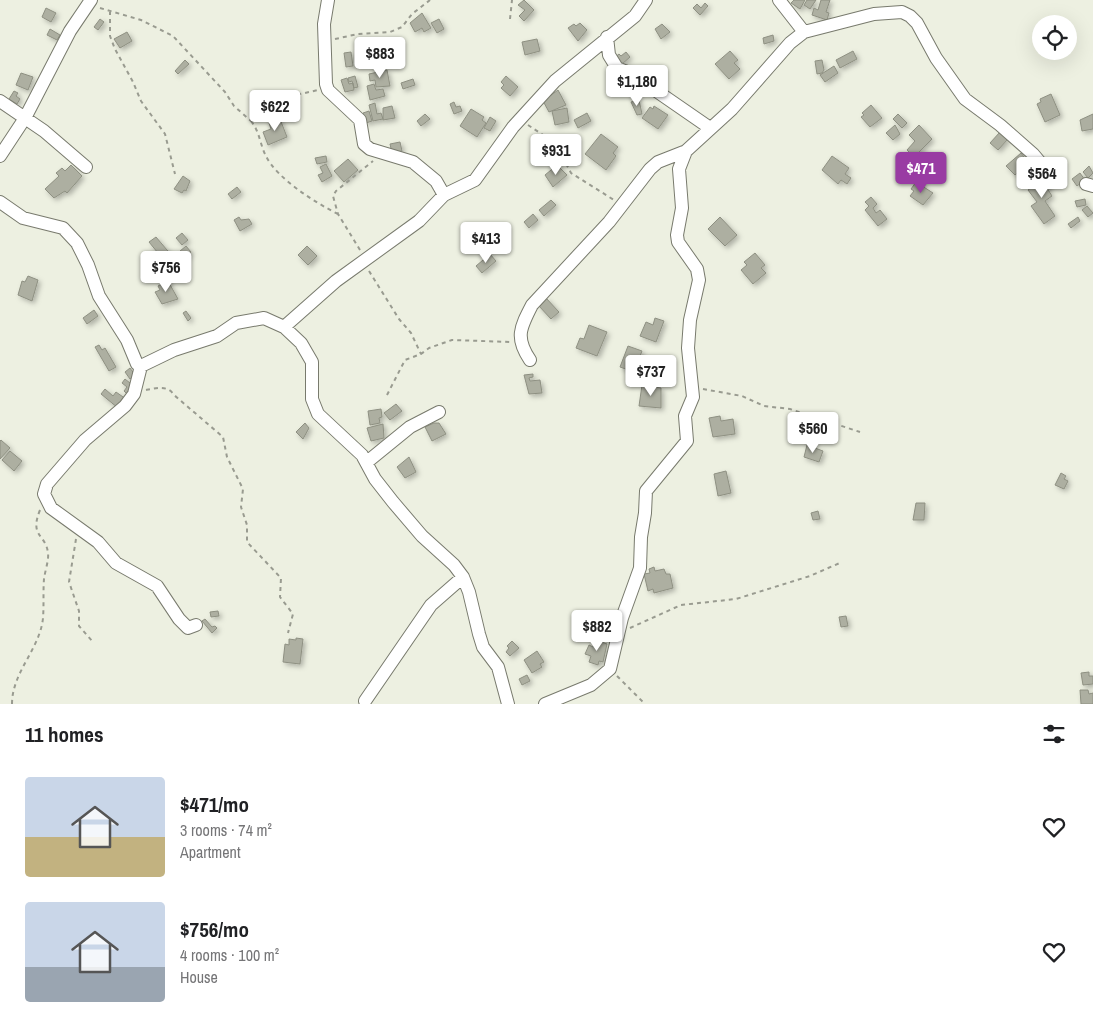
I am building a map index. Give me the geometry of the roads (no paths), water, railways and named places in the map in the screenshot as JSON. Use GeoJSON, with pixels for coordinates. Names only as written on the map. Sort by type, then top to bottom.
{"type":"FeatureCollection","features":[{"type":"Feature","properties":{"kind":"street"},"geometry":{"type":"LineString","coordinates":[[328,0],[325,43],[326,84],[330,94],[360,120],[364,144],[370,149],[413,162],[425,170],[444,196]]}},
{"type":"Feature","properties":{"kind":"street"},"geometry":{"type":"LineString","coordinates":[[284,327],[336,281],[419,221],[444,196],[474,180],[500,143],[555,81],[635,16],[646,0]]}},
{"type":"Feature","properties":{"kind":"street"},"geometry":{"type":"LineString","coordinates":[[779,0],[804,32]]}},
{"type":"Feature","properties":{"kind":"street"},"geometry":{"type":"LineString","coordinates":[[0,156],[25,118],[70,31],[89,2]]}},
{"type":"Feature","properties":{"kind":"street"},"geometry":{"type":"LineString","coordinates":[[530,360],[520,346],[524,320],[532,305],[610,222],[658,162],[686,151],[732,109],[790,43],[804,32],[874,14],[902,12],[910,16],[917,23],[936,58],[965,99],[976,110],[1000,125],[1033,154],[1056,180]]}},
{"type":"Feature","properties":{"kind":"street"},"geometry":{"type":"LineString","coordinates":[[607,37],[609,55],[617,68],[642,78],[655,90],[710,128]]}},
{"type":"Feature","properties":{"kind":"street"},"geometry":{"type":"LineString","coordinates":[[0,101],[25,118],[86,167]]}},
{"type":"Feature","properties":{"kind":"street"},"geometry":{"type":"LineString","coordinates":[[545,704],[591,685],[610,669],[618,632],[640,568],[646,491],[687,440],[685,416],[693,397],[688,348],[690,320],[699,280],[693,261],[678,242],[677,235],[682,208],[679,169],[686,151]]}},
{"type":"Feature","properties":{"kind":"street"},"geometry":{"type":"LineString","coordinates":[[0,202],[23,218],[69,231],[88,265],[98,296],[128,340],[137,364],[141,366]]}},
{"type":"Feature","properties":{"kind":"street"},"geometry":{"type":"LineString","coordinates":[[141,366],[192,343],[217,336],[236,323],[264,318],[284,327],[301,343],[312,362],[314,408],[367,462],[375,479],[393,502],[422,536],[454,565],[463,577],[469,592],[481,641],[498,667],[508,704]]}},
{"type":"Feature","properties":{"kind":"street"},"geometry":{"type":"LineString","coordinates":[[141,366],[134,394],[125,406],[85,440],[57,472],[45,490],[46,502],[50,508],[98,542],[116,563],[157,586],[188,628],[196,625]]}},
{"type":"Feature","properties":{"kind":"street"},"geometry":{"type":"LineString","coordinates":[[367,462],[410,427],[439,412]]}},
{"type":"Feature","properties":{"kind":"street"},"geometry":{"type":"LineString","coordinates":[[365,702],[431,605],[463,577]]}}]}
